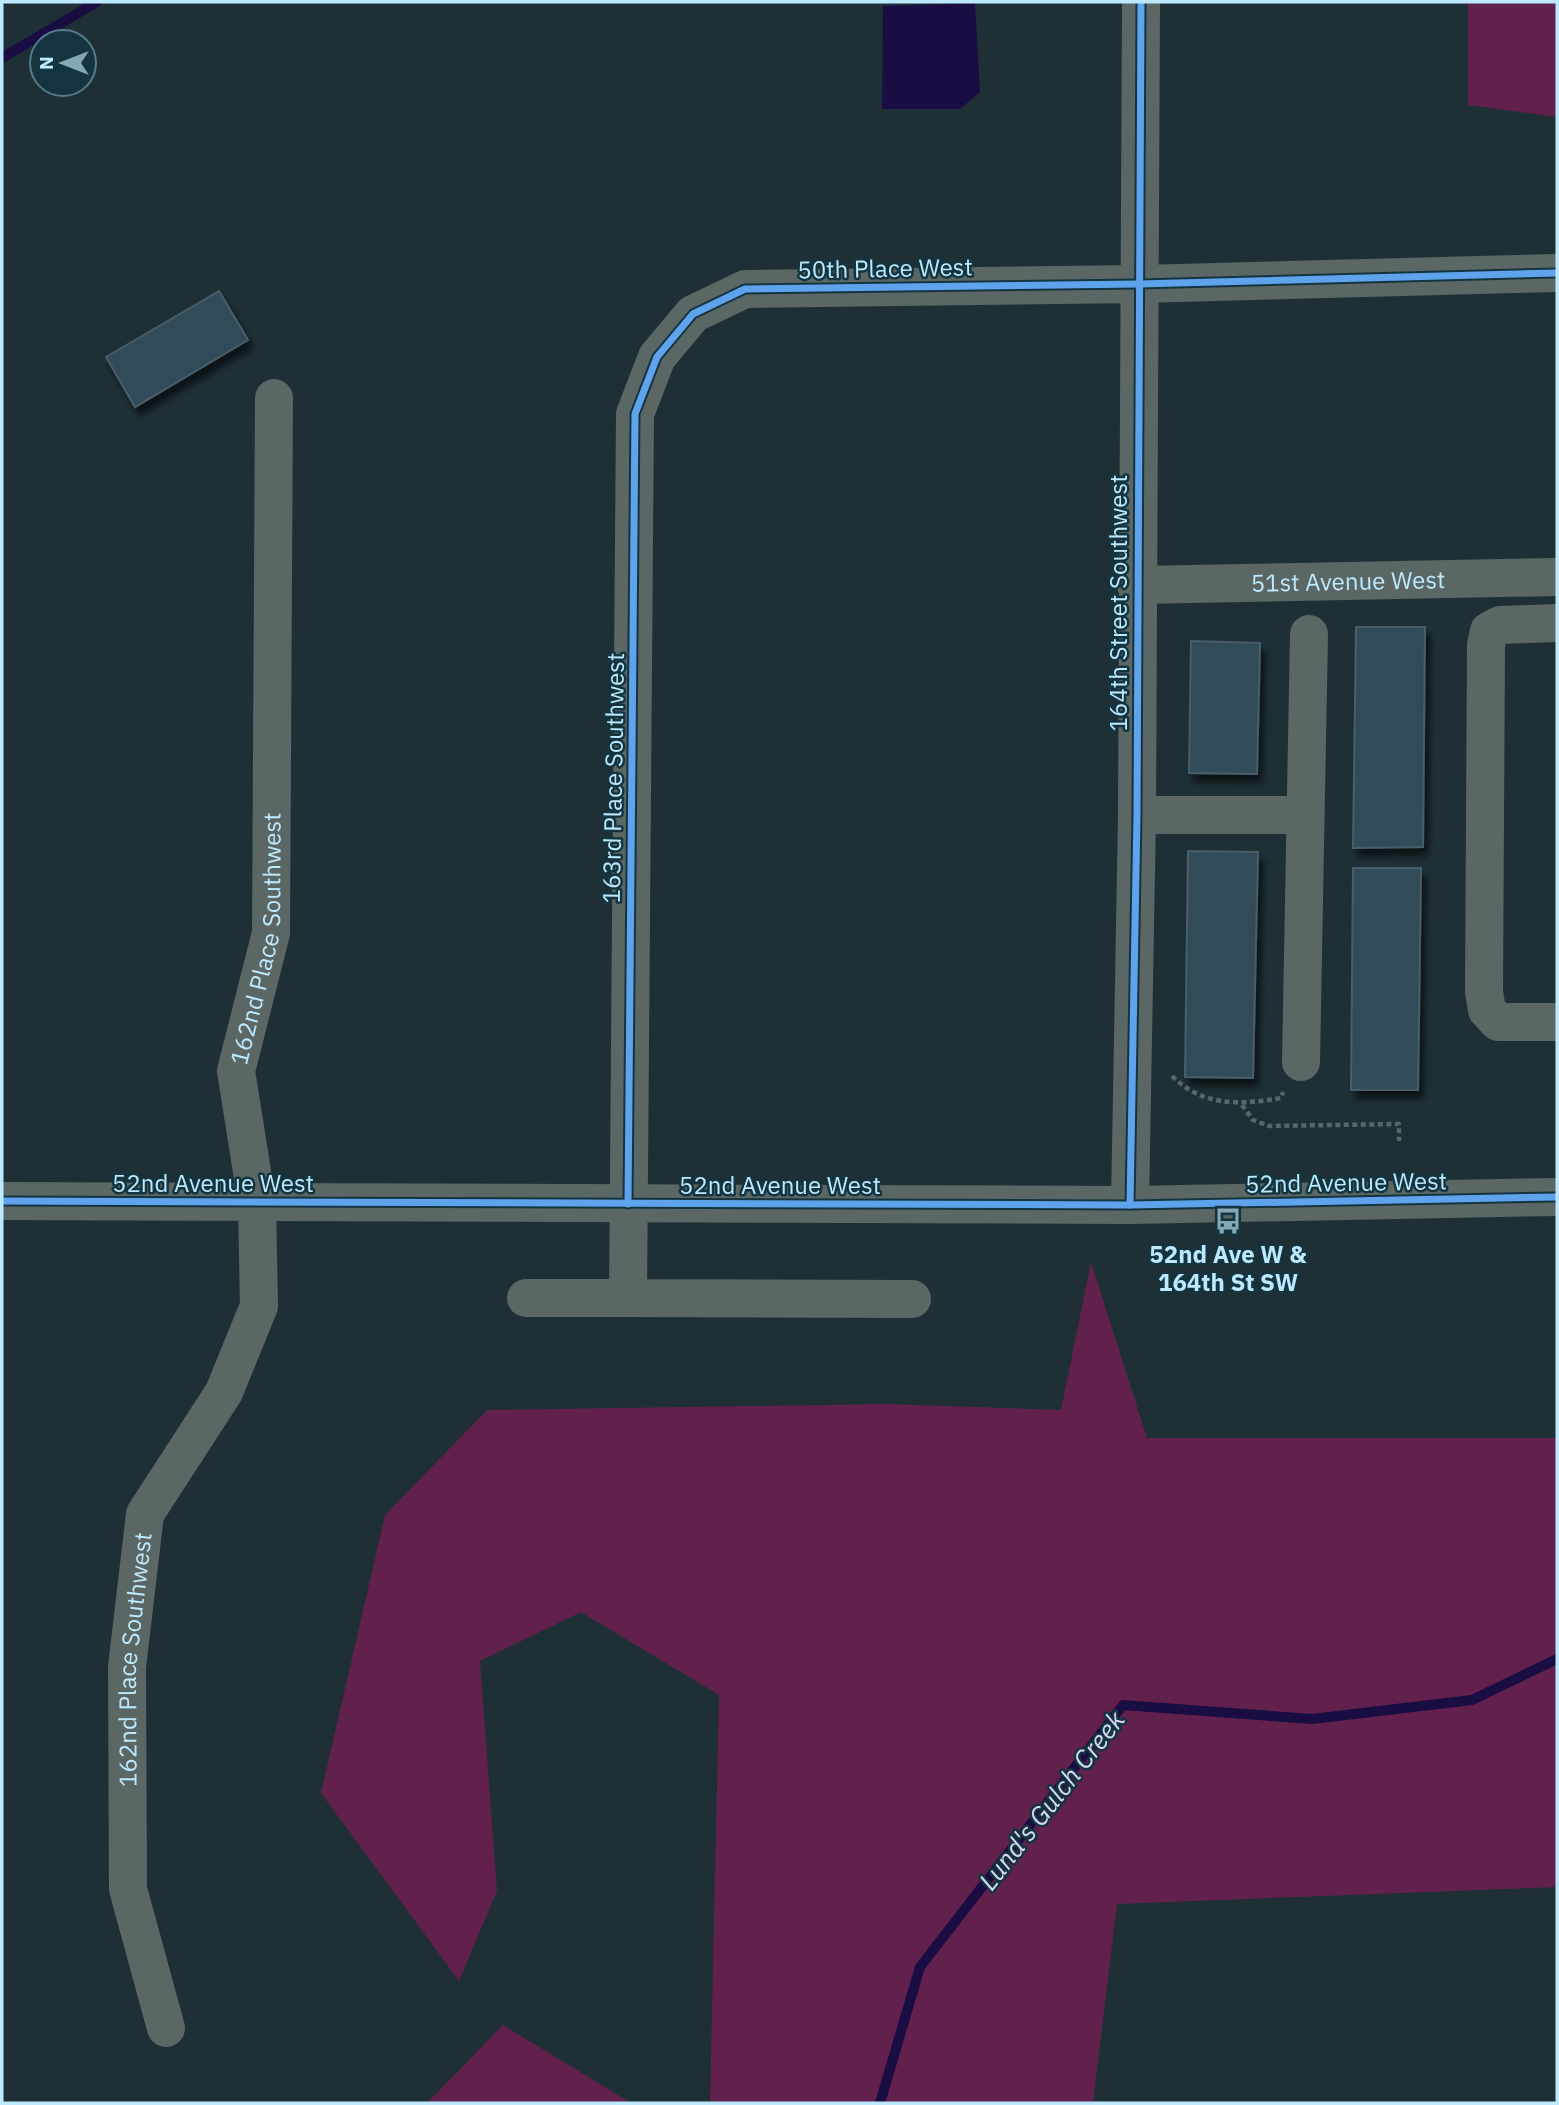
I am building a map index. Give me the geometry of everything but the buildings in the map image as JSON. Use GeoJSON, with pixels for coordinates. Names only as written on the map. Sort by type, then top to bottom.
{"type":"FeatureCollection","features":[{"type":"Feature","properties":{"kind":"street","name":"164th Street Southwest"},"geometry":{"type":"LineString","coordinates":[[1130,1205],[1137,815],[1136,585],[1141,2]]}},
{"type":"Feature","properties":{"kind":"street","name":"50th Place West"},"geometry":{"type":"LineString","coordinates":[[657,357],[693,314],[745,289],[1139,284],[1557,272]]}},
{"type":"Feature","properties":{"kind":"street","name":"163rd Place Southwest"},"geometry":{"type":"LineString","coordinates":[[628,1298],[635,414],[657,357]]}},
{"type":"Feature","properties":{"kind":"street","name":"162nd Place Southwest"},"geometry":{"type":"LineString","coordinates":[[166,2028],[128,1889],[127,1667],[145,1514],[224,1392],[258,1306],[257,1203],[236,1071],[271,933],[274,398]]}},
{"type":"Feature","properties":{"kind":"street","name":"51st Avenue West"},"geometry":{"type":"LineString","coordinates":[[1136,585],[1557,577]]}},
{"type":"Feature","properties":{"kind":"street"},"geometry":{"type":"LineString","coordinates":[[1557,623],[1500,625],[1489,631],[1486,645],[1484,978],[1486,1010],[1498,1021],[1557,1022]]}},
{"type":"Feature","properties":{"kind":"street"},"geometry":{"type":"LineString","coordinates":[[1293,1075],[1305,815],[1309,634]]}},
{"type":"Feature","properties":{"kind":"street"},"geometry":{"type":"LineString","coordinates":[[1137,815],[1305,815]]}},
{"type":"Feature","properties":{"kind":"street","name":"52nd Avenue West"},"geometry":{"type":"LineString","coordinates":[[2,1202],[1130,1205],[1557,1197]]}},
{"type":"Feature","properties":{"kind":"street"},"geometry":{"type":"LineString","coordinates":[[526,1298],[912,1299]]}},
{"type":"Feature","properties":{"kind":"path"},"geometry":{"type":"LineString","coordinates":[[1172,1076],[1180,1084],[1210,1100],[1242,1105],[1281,1098],[1293,1075]]}},
{"type":"Feature","properties":{"kind":"path"},"geometry":{"type":"LineString","coordinates":[[1242,1105],[1253,1119],[1269,1126],[1399,1124],[1399,1141]]}},
{"type":"Feature","properties":{"kind":"shaded area"},"geometry":{"type":"Polygon","coordinates":[[[1468,2],[1557,2],[1557,117],[1468,105],[1468,2]]]}},
{"type":"Feature","properties":{"kind":"shaded area"},"geometry":{"type":"Polygon","coordinates":[[[975,3],[980,92],[960,109],[882,109],[883,6],[975,3]]]}},
{"type":"Feature","properties":{"kind":"shaded area"},"geometry":{"type":"Polygon","coordinates":[[[1091,1262],[1147,1438],[1557,1438],[1557,1887],[1117,1904],[1093,2103],[710,2103],[719,1695],[581,1612],[480,1661],[497,1891],[459,1981],[321,1793],[385,1515],[487,1410],[888,1404],[1061,1410],[1091,1262]]]}},
{"type":"Feature","properties":{"kind":"shaded area"},"geometry":{"type":"Polygon","coordinates":[[[503,2025],[631,2103],[427,2103],[503,2025]]]}},
{"type":"Feature","properties":{"kind":"waterway","name":"Lund's Gulch Creek"},"geometry":{"type":"LineString","coordinates":[[2,58],[97,2]]}},
{"type":"Feature","properties":{"kind":"waterway","name":"Lund's Gulch Creek"},"geometry":{"type":"LineString","coordinates":[[880,2103],[920,1967],[1123,1705],[1312,1719],[1472,1700],[1557,1659]]}},
{"type":"Feature","properties":{"kind":"cycle path"},"geometry":{"type":"LineString","coordinates":[[1130,1205],[1137,815],[1141,2]]}},
{"type":"Feature","properties":{"kind":"cycle path"},"geometry":{"type":"LineString","coordinates":[[628,1204],[635,414],[657,357],[693,314],[745,289],[1139,284],[1557,273]]}},
{"type":"Feature","properties":{"kind":"cycle path"},"geometry":{"type":"LineString","coordinates":[[2,1201],[1130,1205],[1557,1197]]}},
{"type":"Feature","properties":{"kind":"place","name":"52nd Ave W & 164th St SW"},"geometry":{"type":"Point","coordinates":[1228,1221]}}]}
